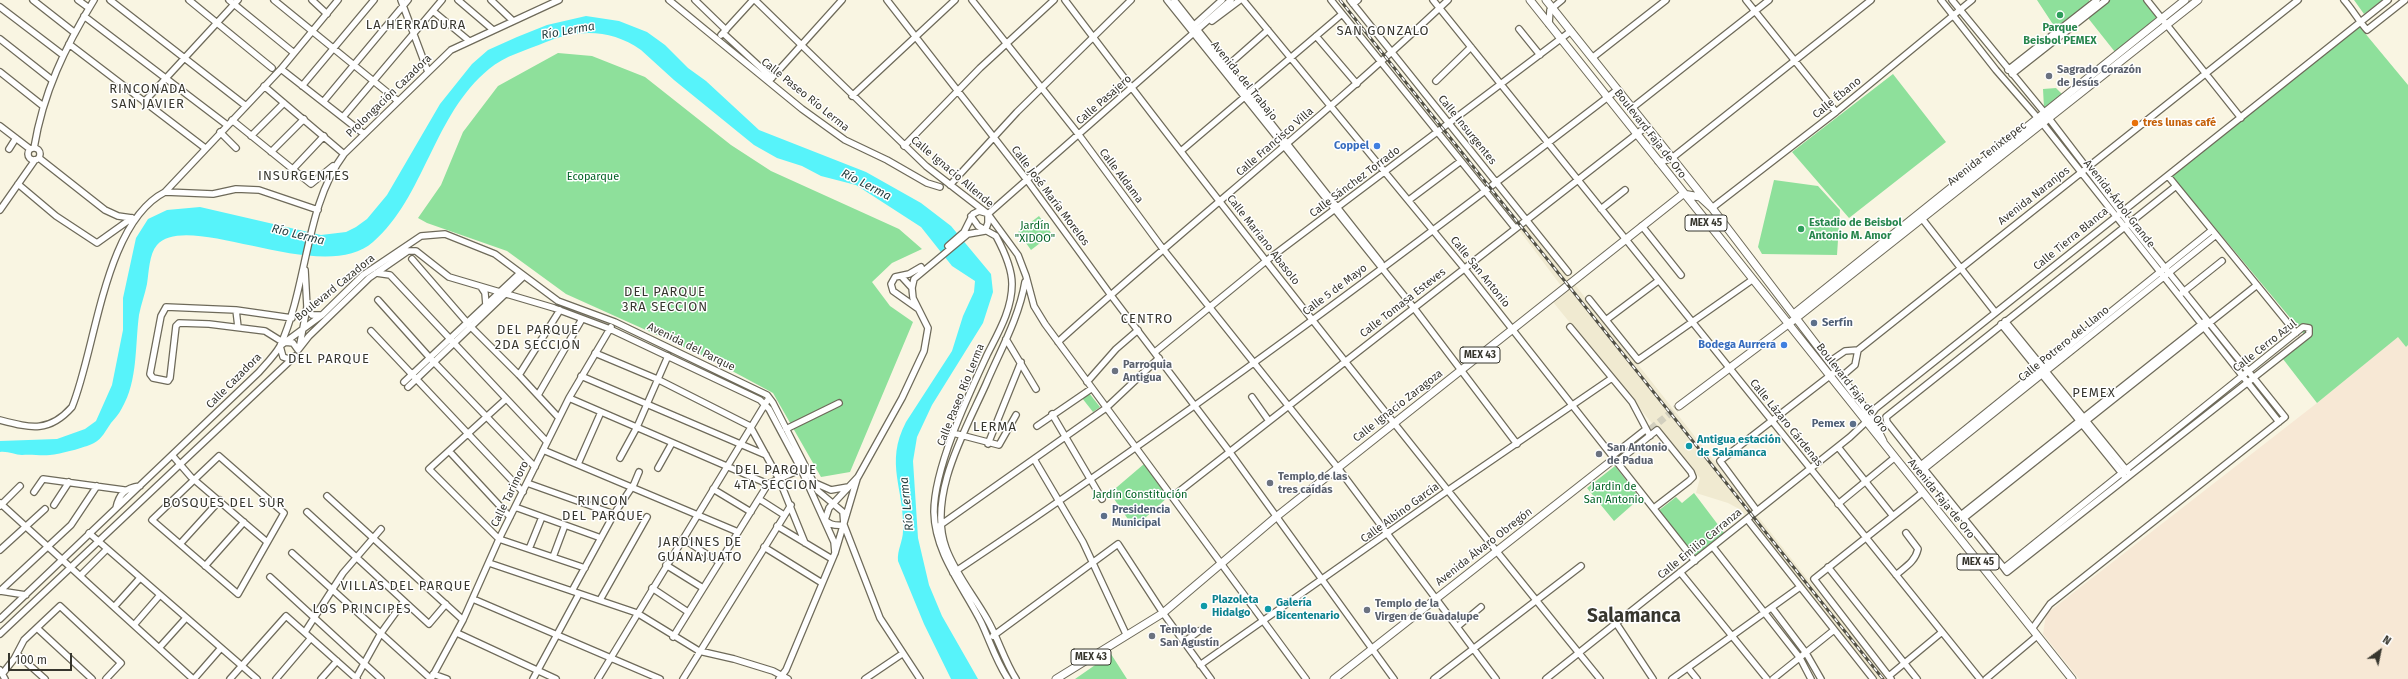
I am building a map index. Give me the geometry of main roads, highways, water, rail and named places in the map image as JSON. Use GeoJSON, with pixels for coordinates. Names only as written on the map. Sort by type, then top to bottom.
{"type":"FeatureCollection","features":[{"type":"Feature","properties":{"kind":"main road","name":"Boulevard Faja de Oro"},"geometry":{"type":"LineString","coordinates":[[1530,0],[1883,445]]}},
{"type":"Feature","properties":{"kind":"main road","name":"Boulevard Faja de Oro"},"geometry":{"type":"LineString","coordinates":[[1546,0],[1712,208],[1870,415],[1882,437],[1883,445]]}},
{"type":"Feature","properties":{"kind":"main road","name":"Avenida Tenixtepec"},"geometry":{"type":"LineString","coordinates":[[1982,167],[2044,112],[2185,0]]}},
{"type":"Feature","properties":{"kind":"main road","name":"Avenida Tenixtepec"},"geometry":{"type":"LineString","coordinates":[[1786,322],[1982,167],[2050,119],[2198,0]]}},
{"type":"Feature","properties":{"kind":"main road"},"geometry":{"type":"LineString","coordinates":[[1683,194],[1700,197],[1712,208]]}},
{"type":"Feature","properties":{"kind":"main road","name":"Calle Ignacio Zaragoza"},"geometry":{"type":"LineString","coordinates":[[1056,679],[1126,634],[1163,613],[1221,562],[1276,517],[1683,194]]}},
{"type":"Feature","properties":{"kind":"main road"},"geometry":{"type":"LineString","coordinates":[[1679,406],[1786,322]]}},
{"type":"Feature","properties":{"kind":"main road","name":"Avenida Faja de Oro"},"geometry":{"type":"LineString","coordinates":[[1883,445],[2072,679]]}},
{"type":"Feature","properties":{"kind":"main road","name":"Avenida Álvaro Obregón"},"geometry":{"type":"LineString","coordinates":[[1334,679],[1496,551],[1557,505],[1567,493],[1613,460]]}},
{"type":"Feature","properties":{"kind":"water","name":"Río Lerma"},"geometry":{"type":"Polygon","coordinates":[[[586,16],[619,21],[647,32],[665,45],[688,68],[706,81],[759,130],[866,172],[921,203],[951,226],[991,274],[993,292],[983,323],[932,405],[917,437],[913,461],[918,538],[929,585],[942,616],[978,679],[951,679],[924,624],[898,561],[898,553],[903,535],[903,516],[896,464],[900,437],[906,422],[952,351],[963,316],[974,292],[975,281],[952,266],[921,227],[856,185],[821,176],[802,166],[777,158],[754,145],[674,80],[641,50],[630,43],[606,35],[583,33],[558,38],[502,60],[489,69],[470,88],[455,109],[441,132],[418,180],[391,224],[373,242],[350,254],[322,256],[290,253],[226,240],[197,236],[173,236],[157,245],[152,253],[147,284],[139,315],[135,363],[131,386],[121,410],[104,434],[90,445],[54,454],[22,455],[0,452],[0,441],[57,439],[85,429],[96,421],[112,385],[123,330],[123,298],[136,238],[148,219],[167,210],[200,207],[321,235],[346,232],[367,219],[387,195],[440,104],[472,64],[488,50],[517,37],[547,25],[586,16]]]}},
{"type":"Feature","properties":{"kind":"tunnel"},"geometry":{"type":"LineString","coordinates":[[1610,462],[1679,406]]}},
{"type":"Feature","properties":{"kind":"railway"},"geometry":{"type":"LineString","coordinates":[[1340,0],[1883,679]]}},
{"type":"Feature","properties":{"kind":"place","name":"Parque Beisbol PEMEX"},"geometry":{"type":"Point","coordinates":[2060,15]}},
{"type":"Feature","properties":{"kind":"place","name":"Sagrado Corazón de Jesús"},"geometry":{"type":"Point","coordinates":[2049,76]}},
{"type":"Feature","properties":{"kind":"place","name":"tres lunas café"},"geometry":{"type":"Point","coordinates":[2135,123]}},
{"type":"Feature","properties":{"kind":"place","name":"Coppel"},"geometry":{"type":"Point","coordinates":[1377,146]}},
{"type":"Feature","properties":{"kind":"place","name":"Estadio de Beisbol Antonio M. Amor"},"geometry":{"type":"Point","coordinates":[1801,229]}},
{"type":"Feature","properties":{"kind":"place","name":"Serfín"},"geometry":{"type":"Point","coordinates":[1814,323]}},
{"type":"Feature","properties":{"kind":"place","name":"Bodega Aurrera"},"geometry":{"type":"Point","coordinates":[1784,345]}},
{"type":"Feature","properties":{"kind":"place","name":"Parroquia Antigua"},"geometry":{"type":"Point","coordinates":[1115,371]}},
{"type":"Feature","properties":{"kind":"place","name":"Pemex"},"geometry":{"type":"Point","coordinates":[1853,424]}},
{"type":"Feature","properties":{"kind":"place","name":"Antigua estación de Salamanca"},"geometry":{"type":"Point","coordinates":[1689,446]}},
{"type":"Feature","properties":{"kind":"place","name":"San Antonio de Padua"},"geometry":{"type":"Point","coordinates":[1599,454]}},
{"type":"Feature","properties":{"kind":"place","name":"Templo de las tres caídas"},"geometry":{"type":"Point","coordinates":[1270,483]}},
{"type":"Feature","properties":{"kind":"place","name":"Presidencia Municipal"},"geometry":{"type":"Point","coordinates":[1104,516]}},
{"type":"Feature","properties":{"kind":"place","name":"Plazoleta Hidalgo"},"geometry":{"type":"Point","coordinates":[1204,606]}},
{"type":"Feature","properties":{"kind":"place","name":"Galería Bicentenario"},"geometry":{"type":"Point","coordinates":[1268,609]}},
{"type":"Feature","properties":{"kind":"place","name":"Templo de la Virgen de Guadalupe"},"geometry":{"type":"Point","coordinates":[1367,610]}},
{"type":"Feature","properties":{"kind":"place","name":"Templo de San Agustín"},"geometry":{"type":"Point","coordinates":[1152,636]}},
{"type":"Feature","properties":{"kind":"district","name":"LA HERRADURA"},"geometry":{"type":"Point","coordinates":[416,25]}},
{"type":"Feature","properties":{"kind":"district","name":"SAN GONZALO"},"geometry":{"type":"Point","coordinates":[1383,31]}},
{"type":"Feature","properties":{"kind":"district","name":"RINCONADA SAN JAVIER"},"geometry":{"type":"Point","coordinates":[148,96]}},
{"type":"Feature","properties":{"kind":"district","name":"INSURGENTES"},"geometry":{"type":"Point","coordinates":[304,176]}},
{"type":"Feature","properties":{"kind":"district","name":"DEL PARQUE 3RA SECCION"},"geometry":{"type":"Point","coordinates":[665,300]}},
{"type":"Feature","properties":{"kind":"district","name":"CENTRO"},"geometry":{"type":"Point","coordinates":[1147,319]}},
{"type":"Feature","properties":{"kind":"district","name":"DEL PARQUE 2DA SECCION"},"geometry":{"type":"Point","coordinates":[538,338]}},
{"type":"Feature","properties":{"kind":"district","name":"DEL PARQUE"},"geometry":{"type":"Point","coordinates":[329,359]}},
{"type":"Feature","properties":{"kind":"district","name":"PEMEX"},"geometry":{"type":"Point","coordinates":[2094,393]}},
{"type":"Feature","properties":{"kind":"district","name":"LERMA"},"geometry":{"type":"Point","coordinates":[995,427]}},
{"type":"Feature","properties":{"kind":"district","name":"DEL PARQUE 4TA SECCION"},"geometry":{"type":"Point","coordinates":[776,478]}},
{"type":"Feature","properties":{"kind":"district","name":"BOSQUES DEL SUR"},"geometry":{"type":"Point","coordinates":[224,503]}},
{"type":"Feature","properties":{"kind":"district","name":"RINCON DEL PARQUE"},"geometry":{"type":"Point","coordinates":[603,508]}},
{"type":"Feature","properties":{"kind":"district","name":"JARDINES DE GUANAJUATO"},"geometry":{"type":"Point","coordinates":[700,550]}},
{"type":"Feature","properties":{"kind":"district","name":"VILLAS DEL PARQUE"},"geometry":{"type":"Point","coordinates":[406,586]}},
{"type":"Feature","properties":{"kind":"district","name":"LOS PRINCIPES"},"geometry":{"type":"Point","coordinates":[362,609]}},
{"type":"Feature","properties":{"kind":"district","name":"Salamanca"},"geometry":{"type":"Point","coordinates":[1634,617]}},
{"type":"Feature","properties":{"kind":"park label","name":"Ecoparque"},"geometry":{"type":"Point","coordinates":[593,177]}},
{"type":"Feature","properties":{"kind":"park label","name":"Jardín \"XIDOO\""},"geometry":{"type":"Point","coordinates":[1035,232]}},
{"type":"Feature","properties":{"kind":"park label","name":"Jardin de San Antonio"},"geometry":{"type":"Point","coordinates":[1614,493]}},
{"type":"Feature","properties":{"kind":"park label","name":"Jardín Constitución"},"geometry":{"type":"Point","coordinates":[1140,495]}}]}
